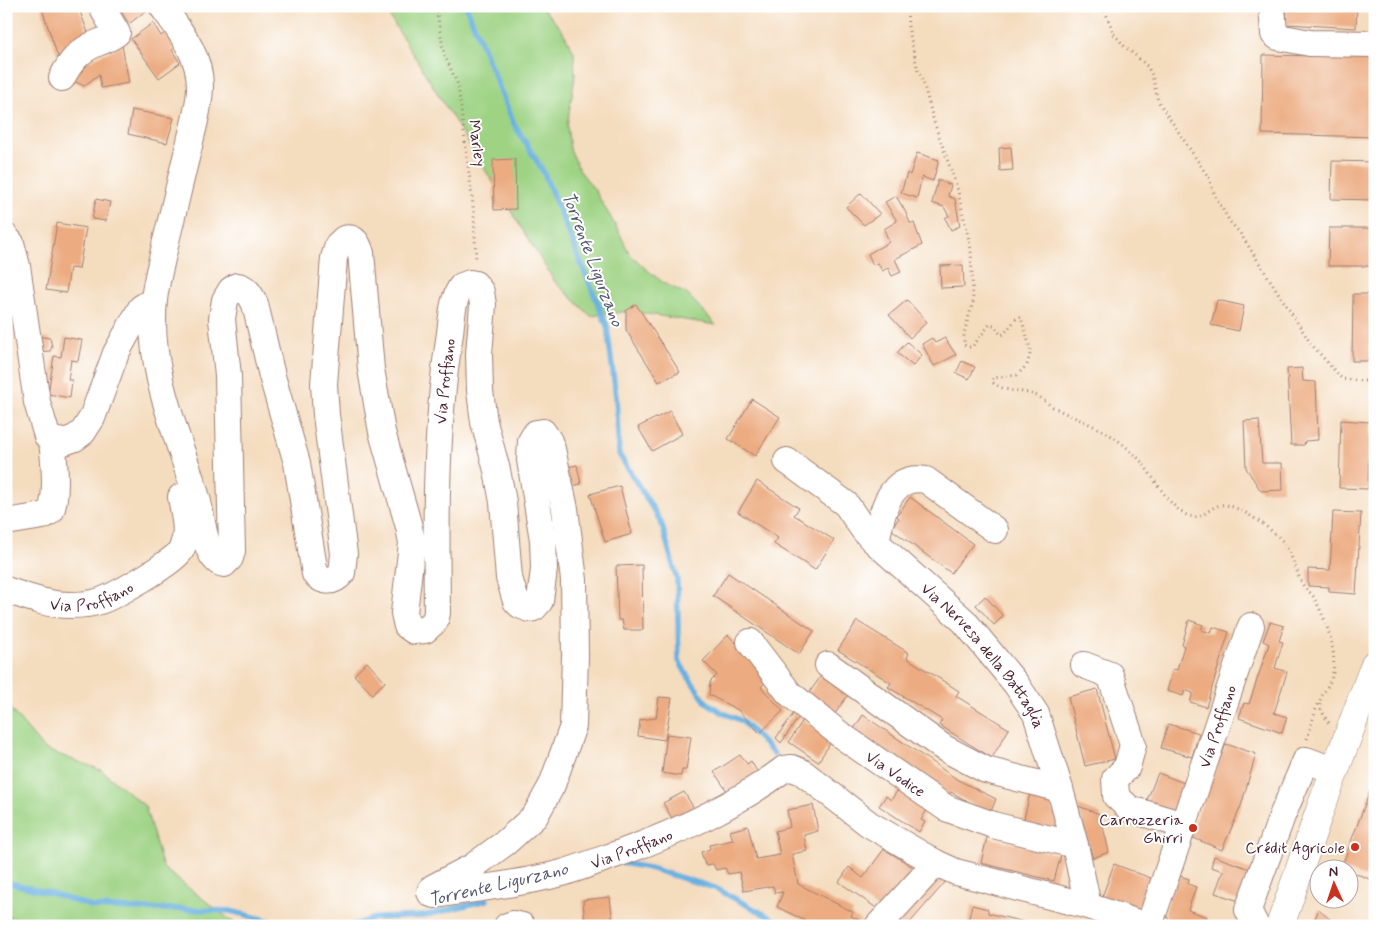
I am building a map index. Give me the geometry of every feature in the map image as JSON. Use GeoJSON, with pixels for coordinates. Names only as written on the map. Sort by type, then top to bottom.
{"type":"FeatureCollection","features":[{"type":"Feature","properties":{"kind":"main road"},"geometry":{"type":"LineString","coordinates":[[1280,926],[1320,810],[1375,664]]}},
{"type":"Feature","properties":{"kind":"street"},"geometry":{"type":"LineString","coordinates":[[62,78],[70,63],[80,52],[118,33],[105,14],[104,11],[108,6]]}},
{"type":"Feature","properties":{"kind":"street","name":"Via Proffiano"},"geometry":{"type":"LineString","coordinates":[[162,6],[192,50],[199,68],[200,88],[154,300],[153,333],[156,367],[190,480],[198,499],[209,550],[215,561],[224,564],[230,558],[232,551],[228,376],[222,319],[227,295],[234,288],[240,286],[251,295],[255,304],[272,376],[297,463],[315,574],[328,582],[334,580],[342,573],[344,554],[324,384],[334,258],[341,241],[347,238],[352,238],[358,244],[361,254],[371,369],[382,432],[412,543],[405,619],[407,626],[414,631],[425,630],[435,621],[437,613],[436,488],[438,429],[456,299],[459,291],[466,284],[475,284],[481,292],[483,305],[479,354],[480,391],[484,422],[497,470],[503,502],[509,578],[516,601],[525,608],[534,608],[540,601],[542,591],[543,540],[530,454],[534,435],[539,431],[543,432],[549,441],[565,509],[574,580],[575,655],[573,726],[552,785],[534,816],[505,843],[472,866],[430,889],[431,894],[435,895],[528,880],[562,873],[598,861],[658,839],[722,810],[788,768],[802,772],[869,824],[936,863],[956,872],[1088,906],[1148,926],[1251,626]]}},
{"type":"Feature","properties":{"kind":"street"},"geometry":{"type":"LineString","coordinates":[[1272,6],[1274,34],[1278,37],[1310,42],[1375,44]]}},
{"type":"Feature","properties":{"kind":"street"},"geometry":{"type":"LineString","coordinates":[[6,237],[11,243],[17,266],[37,402],[46,436],[52,440],[64,442],[75,438],[83,432],[92,418],[120,346],[141,308],[154,300]]}},
{"type":"Feature","properties":{"kind":"street"},"geometry":{"type":"LineString","coordinates":[[6,522],[43,516],[51,511],[54,499],[52,440]]}},
{"type":"Feature","properties":{"kind":"street","name":"Via Nervesa della Battaglia"},"geometry":{"type":"LineString","coordinates":[[786,461],[846,504],[863,529],[876,542],[964,621],[1016,684],[1036,714],[1060,789],[1075,845],[1088,906]]}},
{"type":"Feature","properties":{"kind":"street"},"geometry":{"type":"LineString","coordinates":[[876,542],[882,516],[894,490],[903,482],[916,478],[926,480],[995,530]]}},
{"type":"Feature","properties":{"kind":"street","name":"Via Proffiano"},"geometry":{"type":"LineString","coordinates":[[6,590],[43,602],[69,605],[100,601],[139,582],[180,552],[185,538],[186,526],[180,494],[185,484],[190,480]]}},
{"type":"Feature","properties":{"kind":"street","name":"Via Vodice"},"geometry":{"type":"LineString","coordinates":[[750,642],[789,692],[842,736],[946,808],[993,825],[1075,845]]}},
{"type":"Feature","properties":{"kind":"street"},"geometry":{"type":"LineString","coordinates":[[828,665],[944,748],[986,770],[1060,789]]}},
{"type":"Feature","properties":{"kind":"street"},"geometry":{"type":"LineString","coordinates":[[1084,666],[1110,675],[1133,745],[1127,767],[1115,779],[1116,796],[1130,809],[1183,825]]}},
{"type":"Feature","properties":{"kind":"street"},"geometry":{"type":"LineString","coordinates":[[1256,926],[1248,910],[1306,760],[1335,771]]}},
{"type":"Feature","properties":{"kind":"street"},"geometry":{"type":"LineString","coordinates":[[1286,808],[1320,810]]}},
{"type":"Feature","properties":{"kind":"street"},"geometry":{"type":"LineString","coordinates":[[878,926],[936,863]]}},
{"type":"Feature","properties":{"kind":"street"},"geometry":{"type":"LineString","coordinates":[[506,926],[513,924],[522,926]]}},
{"type":"Feature","properties":{"kind":"path","name":"Marley"},"geometry":{"type":"LineString","coordinates":[[436,6],[444,54],[458,85],[474,213],[479,287]]}},
{"type":"Feature","properties":{"kind":"path"},"geometry":{"type":"LineString","coordinates":[[907,6],[908,26],[918,71],[958,187],[971,249],[973,302],[964,333],[964,345],[968,348],[972,347],[990,324],[994,325],[1001,334],[1004,334],[1016,319],[1021,317],[1031,351],[1027,365],[1017,375],[993,378],[992,382],[1008,391],[1035,395],[1055,408],[1115,438],[1138,458],[1173,505],[1186,515],[1202,516],[1218,505],[1232,506],[1254,518],[1284,542],[1304,586],[1312,595],[1322,616],[1332,646],[1332,678],[1319,699],[1305,743],[1306,760]]}},
{"type":"Feature","properties":{"kind":"path"},"geometry":{"type":"LineString","coordinates":[[1103,6],[1114,34],[1125,47],[1147,66],[1152,75],[1158,101],[1208,178],[1215,196],[1230,222],[1240,233],[1311,344],[1342,379],[1375,382]]}},
{"type":"Feature","properties":{"kind":"path"},"geometry":{"type":"LineString","coordinates":[[1319,699],[1320,709],[1328,722],[1347,740]]}},
{"type":"Feature","properties":{"kind":"path"},"geometry":{"type":"LineString","coordinates":[[6,918],[37,926]]}},
{"type":"Feature","properties":{"kind":"green space"},"geometry":{"type":"Polygon","coordinates":[[[383,6],[541,6],[562,30],[574,52],[575,76],[567,126],[570,149],[580,171],[594,189],[629,253],[665,284],[687,294],[716,325],[629,311],[591,316],[555,282],[383,6]]]}},
{"type":"Feature","properties":{"kind":"green space"},"geometry":{"type":"Polygon","coordinates":[[[6,704],[44,749],[101,770],[145,806],[163,868],[238,926],[6,926],[6,704]]]}},
{"type":"Feature","properties":{"kind":"building"},"geometry":{"type":"Polygon","coordinates":[[[41,6],[66,6],[67,8],[78,6],[88,33],[59,60],[41,6]]]}},
{"type":"Feature","properties":{"kind":"building"},"geometry":{"type":"Polygon","coordinates":[[[118,6],[146,6],[148,9],[129,24],[118,6]]]}},
{"type":"Feature","properties":{"kind":"building"},"geometry":{"type":"Polygon","coordinates":[[[1287,6],[1357,6],[1356,28],[1286,24],[1287,6]]]}},
{"type":"Feature","properties":{"kind":"building"},"geometry":{"type":"Polygon","coordinates":[[[153,23],[161,36],[170,29],[181,44],[172,50],[180,63],[159,78],[131,39],[153,23]]]}},
{"type":"Feature","properties":{"kind":"building"},"geometry":{"type":"Polygon","coordinates":[[[122,45],[129,83],[101,88],[99,74],[84,86],[70,79],[77,67],[122,45]]]}},
{"type":"Feature","properties":{"kind":"building"},"geometry":{"type":"Polygon","coordinates":[[[1263,55],[1375,57],[1375,137],[1262,134],[1263,55]]]}},
{"type":"Feature","properties":{"kind":"building"},"geometry":{"type":"Polygon","coordinates":[[[132,110],[174,118],[167,143],[128,134],[132,110]]]}},
{"type":"Feature","properties":{"kind":"building"},"geometry":{"type":"Polygon","coordinates":[[[1011,147],[1013,170],[1000,171],[999,148],[1011,147]]]}},
{"type":"Feature","properties":{"kind":"building"},"geometry":{"type":"Polygon","coordinates":[[[917,153],[939,160],[933,181],[922,177],[917,198],[901,193],[907,173],[910,175],[917,153]]]}},
{"type":"Feature","properties":{"kind":"building"},"geometry":{"type":"Polygon","coordinates":[[[515,159],[516,209],[494,210],[493,160],[515,159]]]}},
{"type":"Feature","properties":{"kind":"building"},"geometry":{"type":"Polygon","coordinates":[[[1332,161],[1375,162],[1375,200],[1331,199],[1332,161]]]}},
{"type":"Feature","properties":{"kind":"building"},"geometry":{"type":"Polygon","coordinates":[[[938,180],[951,185],[948,196],[955,199],[960,226],[951,230],[945,218],[949,216],[944,207],[932,203],[938,180]]]}},
{"type":"Feature","properties":{"kind":"building"},"geometry":{"type":"Polygon","coordinates":[[[861,193],[880,214],[864,225],[846,207],[861,193]]]}},
{"type":"Feature","properties":{"kind":"building"},"geometry":{"type":"Polygon","coordinates":[[[896,196],[910,223],[914,223],[922,245],[895,259],[901,272],[892,276],[888,268],[882,271],[878,263],[873,265],[868,254],[889,242],[884,229],[897,221],[885,202],[896,196]]]}},
{"type":"Feature","properties":{"kind":"building"},"geometry":{"type":"Polygon","coordinates":[[[96,199],[110,202],[106,221],[92,219],[96,199]]]}},
{"type":"Feature","properties":{"kind":"building"},"geometry":{"type":"Polygon","coordinates":[[[57,223],[86,228],[79,269],[70,268],[66,293],[46,290],[57,223]]]}},
{"type":"Feature","properties":{"kind":"building"},"geometry":{"type":"Polygon","coordinates":[[[1329,228],[1375,228],[1375,361],[1352,361],[1353,294],[1371,294],[1372,266],[1328,266],[1329,228]]]}},
{"type":"Feature","properties":{"kind":"building"},"geometry":{"type":"Polygon","coordinates":[[[963,265],[964,287],[941,288],[940,266],[963,265]]]}},
{"type":"Feature","properties":{"kind":"building"},"geometry":{"type":"Polygon","coordinates":[[[907,300],[927,322],[910,338],[889,315],[907,300]]]}},
{"type":"Feature","properties":{"kind":"building"},"geometry":{"type":"Polygon","coordinates":[[[1217,300],[1244,306],[1239,331],[1211,325],[1217,300]]]}},
{"type":"Feature","properties":{"kind":"building"},"geometry":{"type":"Polygon","coordinates":[[[636,304],[680,372],[659,382],[626,330],[626,311],[636,304]]]}},
{"type":"Feature","properties":{"kind":"building"},"geometry":{"type":"Polygon","coordinates":[[[36,336],[50,338],[52,347],[50,351],[34,352],[36,336]]]}},
{"type":"Feature","properties":{"kind":"building"},"geometry":{"type":"Polygon","coordinates":[[[64,337],[82,340],[78,361],[71,360],[68,380],[72,380],[70,398],[48,394],[54,356],[61,357],[64,337]]]}},
{"type":"Feature","properties":{"kind":"building"},"geometry":{"type":"Polygon","coordinates":[[[932,338],[935,343],[945,338],[956,355],[934,366],[922,344],[932,338]]]}},
{"type":"Feature","properties":{"kind":"building"},"geometry":{"type":"Polygon","coordinates":[[[907,342],[922,355],[913,366],[897,353],[907,342]]]}},
{"type":"Feature","properties":{"kind":"building"},"geometry":{"type":"Polygon","coordinates":[[[962,361],[975,367],[969,379],[956,373],[962,361]]]}},
{"type":"Feature","properties":{"kind":"building"},"geometry":{"type":"Polygon","coordinates":[[[1302,368],[1303,381],[1316,382],[1318,440],[1305,441],[1304,445],[1291,445],[1287,369],[1302,368]]]}},
{"type":"Feature","properties":{"kind":"building"},"geometry":{"type":"Polygon","coordinates":[[[752,399],[780,417],[755,456],[728,439],[752,399]]]}},
{"type":"Feature","properties":{"kind":"building"},"geometry":{"type":"Polygon","coordinates":[[[670,411],[682,434],[652,451],[638,427],[670,411]]]}},
{"type":"Feature","properties":{"kind":"building"},"geometry":{"type":"Polygon","coordinates":[[[1259,420],[1262,463],[1282,463],[1283,490],[1261,491],[1246,468],[1244,421],[1259,420]]]}},
{"type":"Feature","properties":{"kind":"building"},"geometry":{"type":"Polygon","coordinates":[[[1341,420],[1370,422],[1368,489],[1339,488],[1341,420]]]}},
{"type":"Feature","properties":{"kind":"building"},"geometry":{"type":"Polygon","coordinates":[[[577,465],[581,484],[567,487],[563,468],[577,465]]]}},
{"type":"Feature","properties":{"kind":"building"},"geometry":{"type":"Polygon","coordinates":[[[757,481],[799,508],[794,515],[834,540],[815,570],[774,544],[778,538],[738,512],[757,481]]]}},
{"type":"Feature","properties":{"kind":"building"},"geometry":{"type":"Polygon","coordinates":[[[620,486],[632,534],[605,542],[590,494],[620,486]]]}},
{"type":"Feature","properties":{"kind":"building"},"geometry":{"type":"Polygon","coordinates":[[[910,497],[973,544],[951,573],[891,529],[910,497]]]}},
{"type":"Feature","properties":{"kind":"building"},"geometry":{"type":"Polygon","coordinates":[[[1333,512],[1361,513],[1356,594],[1329,592],[1329,587],[1308,586],[1308,569],[1330,570],[1333,512]]]}},
{"type":"Feature","properties":{"kind":"building"},"geometry":{"type":"Polygon","coordinates":[[[642,565],[643,630],[624,630],[622,620],[618,620],[616,566],[642,565]]]}},
{"type":"Feature","properties":{"kind":"building"},"geometry":{"type":"Polygon","coordinates":[[[728,573],[814,631],[799,654],[713,596],[728,573]]]}},
{"type":"Feature","properties":{"kind":"building"},"geometry":{"type":"Polygon","coordinates":[[[985,596],[1003,616],[994,625],[976,605],[985,596]]]}},
{"type":"Feature","properties":{"kind":"building"},"geometry":{"type":"Polygon","coordinates":[[[1189,620],[1203,625],[1201,630],[1211,633],[1213,627],[1229,632],[1206,707],[1190,702],[1193,693],[1185,690],[1183,696],[1167,691],[1173,669],[1177,670],[1189,620]]]}},
{"type":"Feature","properties":{"kind":"building"},"geometry":{"type":"Polygon","coordinates":[[[857,621],[909,653],[907,658],[959,691],[956,696],[1009,729],[992,758],[939,725],[942,720],[888,687],[891,683],[838,650],[857,621]]]}},
{"type":"Feature","properties":{"kind":"building"},"geometry":{"type":"Polygon","coordinates":[[[1270,622],[1284,626],[1279,641],[1283,642],[1275,668],[1287,672],[1274,713],[1287,717],[1282,733],[1239,718],[1244,703],[1249,704],[1269,644],[1263,641],[1270,622]]]}},
{"type":"Feature","properties":{"kind":"building"},"geometry":{"type":"Polygon","coordinates":[[[728,635],[770,677],[761,687],[783,711],[760,733],[738,710],[709,695],[710,682],[717,675],[703,661],[728,635]]]}},
{"type":"Feature","properties":{"kind":"building"},"geometry":{"type":"Polygon","coordinates":[[[367,662],[385,682],[372,694],[354,675],[367,662]]]}},
{"type":"Feature","properties":{"kind":"building"},"geometry":{"type":"Polygon","coordinates":[[[823,673],[850,692],[832,718],[805,699],[823,673]]]}},
{"type":"Feature","properties":{"kind":"building"},"geometry":{"type":"Polygon","coordinates":[[[1097,689],[1115,759],[1085,766],[1068,697],[1097,689]]]}},
{"type":"Feature","properties":{"kind":"building"},"geometry":{"type":"Polygon","coordinates":[[[659,697],[672,698],[665,740],[638,736],[640,720],[656,718],[659,697]]]}},
{"type":"Feature","properties":{"kind":"building"},"geometry":{"type":"Polygon","coordinates":[[[794,713],[799,717],[781,743],[776,738],[794,713]]]}},
{"type":"Feature","properties":{"kind":"building"},"geometry":{"type":"Polygon","coordinates":[[[863,715],[958,780],[996,799],[990,814],[951,792],[945,799],[850,735],[863,715]]]}},
{"type":"Feature","properties":{"kind":"building"},"geometry":{"type":"Polygon","coordinates":[[[803,720],[833,739],[818,762],[789,742],[803,720]]]}},
{"type":"Feature","properties":{"kind":"building"},"geometry":{"type":"Polygon","coordinates":[[[1168,724],[1199,733],[1192,757],[1161,748],[1168,724]]]}},
{"type":"Feature","properties":{"kind":"building"},"geometry":{"type":"Polygon","coordinates":[[[667,734],[691,737],[686,770],[682,770],[681,776],[662,773],[667,734]]]}},
{"type":"Feature","properties":{"kind":"building"},"geometry":{"type":"Polygon","coordinates":[[[1226,744],[1256,754],[1241,806],[1222,850],[1189,836],[1226,744]]]}},
{"type":"Feature","properties":{"kind":"building"},"geometry":{"type":"Polygon","coordinates":[[[740,755],[747,764],[751,761],[759,775],[729,794],[714,772],[740,755]]]}},
{"type":"Feature","properties":{"kind":"building"},"geometry":{"type":"Polygon","coordinates":[[[1158,773],[1187,784],[1175,816],[1145,805],[1158,773]]]}},
{"type":"Feature","properties":{"kind":"building"},"geometry":{"type":"Polygon","coordinates":[[[900,787],[929,806],[921,820],[925,822],[919,832],[879,806],[886,796],[891,800],[900,787]]]}},
{"type":"Feature","properties":{"kind":"building"},"geometry":{"type":"Polygon","coordinates":[[[1370,791],[1375,793],[1375,881],[1358,874],[1358,860],[1344,860],[1370,791]]]}},
{"type":"Feature","properties":{"kind":"building"},"geometry":{"type":"Polygon","coordinates":[[[684,792],[698,815],[677,827],[663,803],[684,792]]]}},
{"type":"Feature","properties":{"kind":"building"},"geometry":{"type":"Polygon","coordinates":[[[1030,793],[1054,800],[1052,811],[1058,813],[1059,832],[1023,823],[1030,793]]]}},
{"type":"Feature","properties":{"kind":"building"},"geometry":{"type":"Polygon","coordinates":[[[813,805],[818,831],[804,835],[807,851],[792,854],[798,884],[853,912],[851,916],[861,921],[859,926],[816,926],[777,907],[783,892],[775,893],[773,886],[744,891],[739,872],[728,874],[725,868],[716,870],[713,864],[705,865],[701,852],[710,849],[709,845],[733,840],[730,831],[748,826],[756,859],[780,855],[775,831],[790,827],[787,810],[813,805]]]}},
{"type":"Feature","properties":{"kind":"building"},"geometry":{"type":"Polygon","coordinates":[[[1078,806],[1100,814],[1109,852],[1093,858],[1078,806]]]}},
{"type":"Feature","properties":{"kind":"building"},"geometry":{"type":"Polygon","coordinates":[[[987,837],[1061,855],[1054,881],[981,863],[987,837]]]}},
{"type":"Feature","properties":{"kind":"building"},"geometry":{"type":"Polygon","coordinates":[[[884,849],[916,869],[882,912],[839,882],[849,867],[863,878],[884,849]]]}},
{"type":"Feature","properties":{"kind":"building"},"geometry":{"type":"Polygon","coordinates":[[[1214,856],[1255,871],[1245,903],[1215,893],[1223,871],[1211,867],[1214,856]]]}},
{"type":"Feature","properties":{"kind":"building"},"geometry":{"type":"Polygon","coordinates":[[[1114,864],[1153,879],[1140,912],[1102,897],[1114,864]]]}},
{"type":"Feature","properties":{"kind":"building"},"geometry":{"type":"Polygon","coordinates":[[[935,870],[948,879],[907,926],[886,926],[935,870]]]}},
{"type":"Feature","properties":{"kind":"building"},"geometry":{"type":"Polygon","coordinates":[[[1177,875],[1189,879],[1188,884],[1196,887],[1188,910],[1207,917],[1204,926],[1185,926],[1167,917],[1165,913],[1177,875]]]}},
{"type":"Feature","properties":{"kind":"building"},"geometry":{"type":"Polygon","coordinates":[[[610,897],[613,925],[585,926],[583,900],[610,897]]]}},
{"type":"Feature","properties":{"kind":"building"},"geometry":{"type":"Polygon","coordinates":[[[972,905],[988,909],[988,913],[1040,926],[967,926],[972,905]]]}},
{"type":"Feature","properties":{"kind":"building"},"geometry":{"type":"Polygon","coordinates":[[[1320,910],[1337,926],[1312,926],[1320,910]]]}},
{"type":"Feature","properties":{"kind":"waterway","name":"Torrente Ligurzano"},"geometry":{"type":"LineString","coordinates":[[466,6],[514,124],[543,171],[607,326],[616,397],[619,454],[661,522],[677,579],[679,661],[706,702],[721,712],[742,721],[774,754]]}},
{"type":"Feature","properties":{"kind":"waterway","name":"Torrente Ligurzano"},"geometry":{"type":"LineString","coordinates":[[622,863],[649,868],[715,888],[786,926]]}},
{"type":"Feature","properties":{"kind":"waterway","name":"Torrente Ligurzano"},"geometry":{"type":"LineString","coordinates":[[6,882],[50,893],[93,907],[230,911],[297,926]]}},
{"type":"Feature","properties":{"kind":"waterway","name":"Torrente Ligurzano"},"geometry":{"type":"LineString","coordinates":[[350,926],[375,918],[423,916],[487,900]]}},
{"type":"Feature","properties":{"kind":"place","name":"Carrozzeria Ghirri"},"geometry":{"type":"Point","coordinates":[1193,828]}},
{"type":"Feature","properties":{"kind":"place","name":"Crédit Agricole"},"geometry":{"type":"Point","coordinates":[1355,847]}}]}
